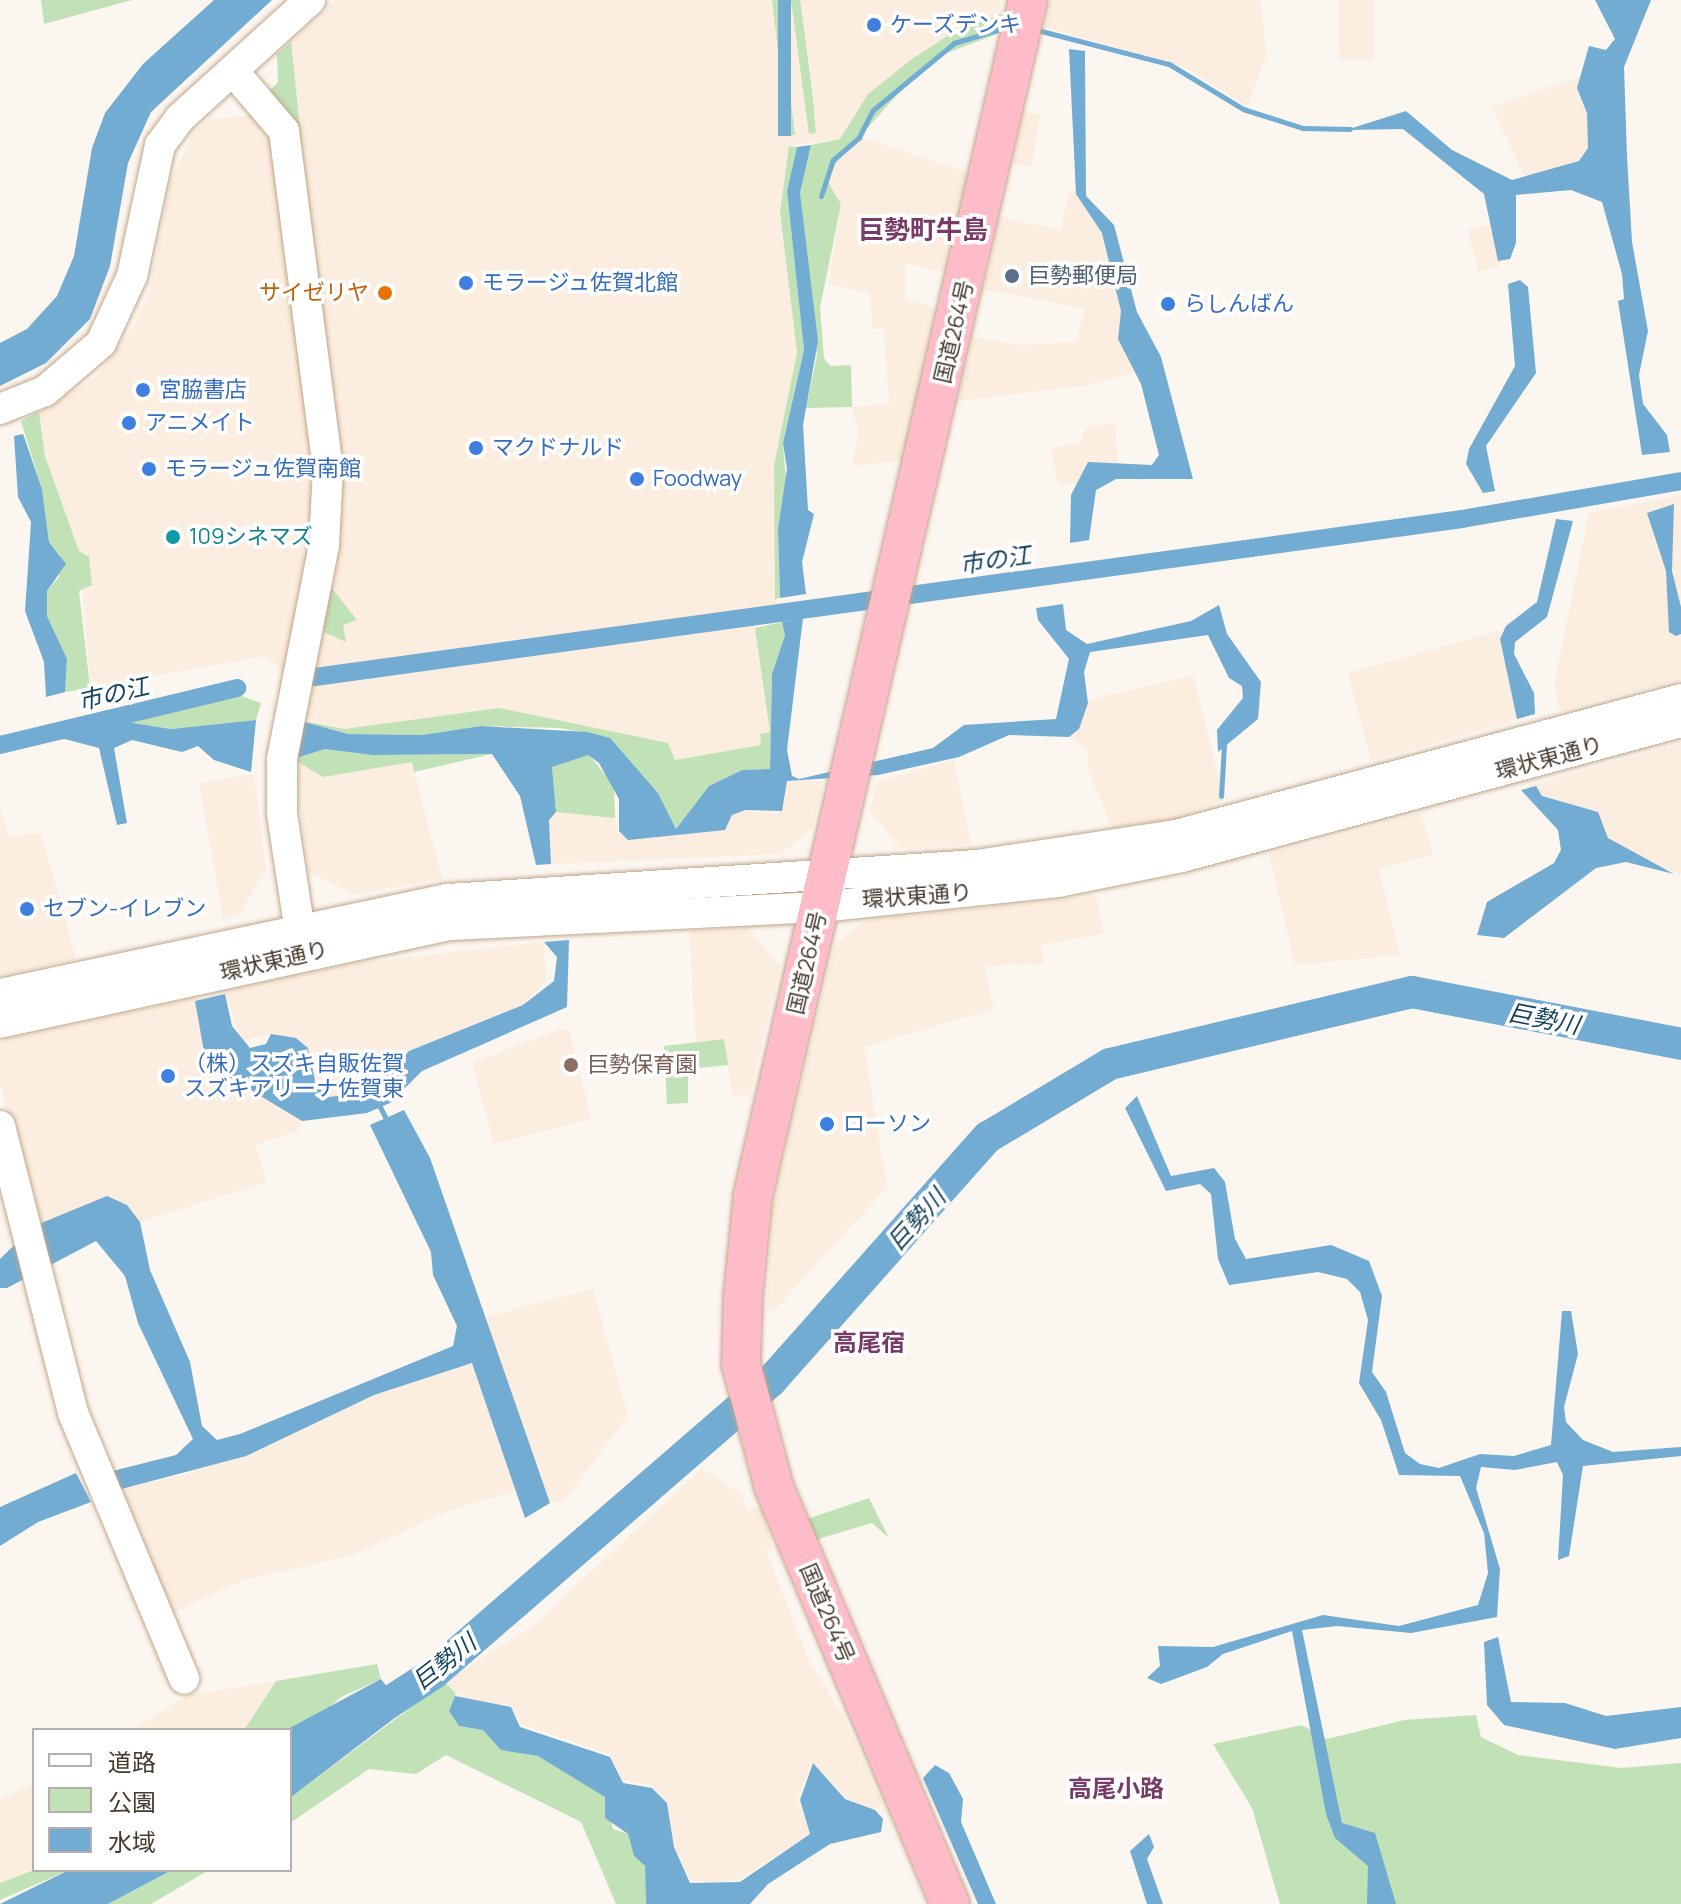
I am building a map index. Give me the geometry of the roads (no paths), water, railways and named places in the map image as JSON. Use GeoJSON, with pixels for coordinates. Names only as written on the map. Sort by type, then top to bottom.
{"type":"FeatureCollection","features":[{"type":"Feature","properties":{"kind":"highway","name":"国道264号"},"geometry":{"type":"LineString","coordinates":[[950,1904],[774,1487],[743,1373],[753,1195],[894,593],[1028,0]]}},
{"type":"Feature","properties":{"kind":"main road"},"geometry":{"type":"LineString","coordinates":[[0,409],[45,391],[101,343],[132,276],[160,145],[233,71],[310,0]]}},
{"type":"Feature","properties":{"kind":"main road"},"geometry":{"type":"LineString","coordinates":[[233,71],[284,131],[328,469],[324,545],[282,760],[282,814],[301,940]]}},
{"type":"Feature","properties":{"kind":"main road","name":"環状東通り"},"geometry":{"type":"LineString","coordinates":[[823,892],[1176,835],[1681,699]]}},
{"type":"Feature","properties":{"kind":"main road","name":"環状東通り"},"geometry":{"type":"LineString","coordinates":[[0,994],[301,940],[823,892],[989,891],[1182,857],[1681,722]]}},
{"type":"Feature","properties":{"kind":"main road","name":"環状東通り"},"geometry":{"type":"LineString","coordinates":[[0,1023],[301,940]]}},
{"type":"Feature","properties":{"kind":"main road"},"geometry":{"type":"LineString","coordinates":[[0,1126],[36,1275],[98,1487],[184,1679]]}},
{"type":"Feature","properties":{"kind":"water"},"geometry":{"type":"Polygon","coordinates":[[[214,0],[272,0],[151,112],[128,163],[110,266],[90,319],[46,363],[0,386],[0,343],[27,329],[57,296],[74,256],[92,148],[105,113],[143,64],[214,0]]]}},
{"type":"Feature","properties":{"kind":"water"},"geometry":{"type":"Polygon","coordinates":[[[778,0],[791,0],[791,136],[778,136],[778,0]]]}},
{"type":"Feature","properties":{"kind":"water"},"geometry":{"type":"Polygon","coordinates":[[[1595,0],[1651,0],[1624,67],[1627,156],[1632,242],[1648,331],[1639,375],[1643,404],[1667,435],[1670,452],[1642,455],[1618,301],[1624,299],[1622,274],[1602,202],[1571,190],[1516,195],[1516,243],[1510,259],[1498,261],[1484,194],[1403,129],[1346,130],[1406,111],[1452,150],[1512,180],[1579,161],[1588,148],[1587,113],[1577,88],[1589,46],[1606,50],[1615,39],[1595,0]]]}},
{"type":"Feature","properties":{"kind":"water"},"geometry":{"type":"Polygon","coordinates":[[[1069,49],[1085,51],[1086,196],[1114,225],[1137,312],[1161,357],[1193,479],[1116,479],[1096,490],[1089,540],[1070,543],[1071,495],[1088,462],[1152,465],[1159,455],[1141,384],[1118,339],[1121,311],[1102,233],[1076,194],[1069,49]]]}},
{"type":"Feature","properties":{"kind":"water"},"geometry":{"type":"Polygon","coordinates":[[[811,145],[800,193],[818,341],[803,425],[808,510],[814,514],[802,562],[806,594],[780,598],[778,529],[787,469],[783,443],[804,350],[787,191],[797,147],[811,145]]]}},
{"type":"Feature","properties":{"kind":"water"},"geometry":{"type":"Polygon","coordinates":[[[1520,280],[1528,287],[1536,373],[1486,446],[1495,491],[1483,493],[1466,464],[1469,449],[1515,366],[1508,284],[1520,280]]]}},
{"type":"Feature","properties":{"kind":"water"},"geometry":{"type":"Polygon","coordinates":[[[23,434],[42,489],[49,542],[66,564],[47,591],[47,616],[67,659],[65,692],[46,697],[44,662],[25,611],[31,522],[18,497],[14,436],[23,434]]]}},
{"type":"Feature","properties":{"kind":"water"},"geometry":{"type":"Polygon","coordinates":[[[1674,504],[1672,571],[1681,607],[1681,634],[1676,636],[1669,632],[1666,571],[1647,513],[1674,504]]]}},
{"type":"Feature","properties":{"kind":"water"},"geometry":{"type":"Polygon","coordinates":[[[1556,519],[1573,521],[1547,617],[1515,642],[1514,654],[1534,693],[1535,714],[1517,719],[1500,639],[1506,626],[1537,602],[1556,519]]]}},
{"type":"Feature","properties":{"kind":"water"},"geometry":{"type":"Polygon","coordinates":[[[1063,604],[1066,630],[1087,644],[1191,621],[1219,605],[1227,634],[1261,682],[1258,719],[1218,752],[1217,730],[1243,698],[1242,686],[1229,678],[1208,635],[1090,652],[1084,672],[1088,703],[1079,729],[1069,737],[1009,735],[959,757],[878,775],[787,781],[782,811],[745,810],[732,815],[725,830],[628,840],[619,831],[619,799],[599,763],[588,755],[552,767],[556,812],[549,820],[551,864],[536,865],[520,796],[492,754],[372,755],[325,749],[293,759],[294,719],[348,734],[422,735],[481,726],[587,732],[610,738],[658,793],[676,829],[709,786],[742,770],[770,769],[772,674],[785,635],[782,622],[803,618],[787,750],[792,776],[799,779],[933,748],[964,725],[1056,719],[1069,659],[1038,620],[1036,608],[1063,604]]]}},
{"type":"Feature","properties":{"kind":"water"},"geometry":{"type":"Polygon","coordinates":[[[114,720],[171,729],[256,720],[251,772],[214,760],[198,746],[182,752],[132,740],[114,748],[127,823],[117,825],[99,748],[57,737],[114,720]]]}},
{"type":"Feature","properties":{"kind":"water"},"geometry":{"type":"Polygon","coordinates":[[[1536,786],[1542,796],[1598,812],[1608,838],[1674,874],[1626,862],[1596,868],[1504,938],[1477,935],[1487,902],[1554,863],[1561,850],[1558,830],[1521,790],[1536,786]]]}},
{"type":"Feature","properties":{"kind":"water"},"geometry":{"type":"Polygon","coordinates":[[[569,940],[567,1007],[422,1071],[390,1103],[367,1113],[302,1121],[206,1063],[195,1001],[225,994],[232,1026],[250,1048],[266,1044],[271,1034],[296,1038],[308,1048],[316,1084],[327,1097],[371,1093],[409,1051],[523,1005],[554,981],[557,957],[544,942],[569,940]]]}},
{"type":"Feature","properties":{"kind":"water"},"geometry":{"type":"Polygon","coordinates":[[[1137,1096],[1171,1176],[1214,1168],[1225,1182],[1235,1239],[1246,1259],[1331,1245],[1369,1261],[1382,1296],[1372,1372],[1386,1392],[1405,1453],[1420,1464],[1439,1468],[1480,1454],[1514,1456],[1551,1445],[1562,1311],[1571,1311],[1578,1354],[1564,1407],[1566,1422],[1583,1440],[1613,1452],[1681,1447],[1681,1456],[1583,1466],[1569,1556],[1558,1560],[1563,1475],[1557,1462],[1515,1470],[1481,1467],[1476,1488],[1500,1569],[1497,1617],[1411,1633],[1337,1626],[1302,1630],[1342,1823],[1375,1833],[1396,1904],[1367,1904],[1368,1866],[1335,1838],[1326,1814],[1292,1631],[1223,1654],[1207,1667],[1161,1684],[1147,1678],[1160,1666],[1158,1646],[1213,1647],[1323,1615],[1399,1626],[1478,1605],[1488,1573],[1484,1533],[1460,1476],[1399,1475],[1381,1420],[1359,1383],[1368,1320],[1360,1292],[1347,1279],[1318,1272],[1229,1285],[1218,1259],[1211,1194],[1200,1184],[1166,1191],[1125,1108],[1137,1096]]]}},
{"type":"Feature","properties":{"kind":"water"},"geometry":{"type":"Polygon","coordinates":[[[404,1110],[430,1158],[550,1503],[525,1518],[472,1363],[374,1395],[246,1456],[114,1491],[105,1473],[176,1455],[193,1439],[138,1323],[125,1276],[96,1241],[7,1288],[0,1288],[0,1259],[34,1226],[107,1196],[127,1205],[140,1222],[150,1270],[190,1362],[202,1426],[217,1440],[240,1434],[453,1346],[457,1326],[433,1275],[431,1252],[370,1125],[404,1110]]]}},
{"type":"Feature","properties":{"kind":"water"},"geometry":{"type":"Polygon","coordinates":[[[76,1473],[91,1502],[38,1522],[0,1546],[0,1507],[76,1473]]]}},
{"type":"Feature","properties":{"kind":"water"},"geometry":{"type":"Polygon","coordinates":[[[1498,1637],[1511,1702],[1565,1703],[1606,1716],[1681,1707],[1681,1738],[1615,1749],[1504,1725],[1487,1705],[1484,1642],[1498,1637]]]}},
{"type":"Feature","properties":{"kind":"water"},"geometry":{"type":"Polygon","coordinates":[[[381,1679],[405,1710],[292,1796],[290,1728],[381,1679]]]}},
{"type":"Feature","properties":{"kind":"water"},"geometry":{"type":"Polygon","coordinates":[[[455,1696],[511,1707],[520,1727],[610,1757],[623,1783],[652,1788],[667,1803],[674,1847],[690,1883],[740,1882],[810,1834],[800,1800],[813,1763],[845,1799],[875,1810],[883,1819],[881,1832],[830,1844],[768,1884],[750,1904],[646,1904],[645,1866],[634,1856],[628,1834],[605,1818],[605,1797],[538,1756],[501,1750],[483,1730],[459,1726],[449,1711],[455,1696]]]}},
{"type":"Feature","properties":{"kind":"water"},"geometry":{"type":"Polygon","coordinates":[[[935,1765],[949,1773],[963,1799],[961,1822],[996,1904],[978,1904],[923,1778],[935,1765]]]}},
{"type":"Feature","properties":{"kind":"water"},"geometry":{"type":"Polygon","coordinates":[[[1149,1834],[1154,1847],[1147,1859],[1163,1904],[1147,1904],[1130,1851],[1149,1834]]]}},
{"type":"Feature","properties":{"kind":"water"},"geometry":{"type":"Polygon","coordinates":[[[65,1872],[168,1872],[108,1904],[0,1904],[65,1872]]]}},
{"type":"Feature","properties":{"kind":"waterway"},"geometry":{"type":"LineString","coordinates":[[821,196],[833,160],[859,137],[873,110],[954,43],[1000,29]]}},
{"type":"Feature","properties":{"kind":"waterway"},"geometry":{"type":"LineString","coordinates":[[1041,31],[1169,64],[1243,109],[1303,128],[1350,129]]}},
{"type":"Feature","properties":{"kind":"waterway","name":"市の江"},"geometry":{"type":"LineString","coordinates":[[315,677],[1462,519],[1681,481]]}},
{"type":"Feature","properties":{"kind":"waterway","name":"市の江"},"geometry":{"type":"LineString","coordinates":[[0,745],[237,688]]}},
{"type":"Feature","properties":{"kind":"waterway"},"geometry":{"type":"LineString","coordinates":[[1221,796],[1224,745]]}},
{"type":"Feature","properties":{"kind":"waterway","name":"巨勢川"},"geometry":{"type":"LineString","coordinates":[[292,1766],[434,1673],[771,1381],[988,1137],[1110,1064],[1412,992],[1681,1044]]}},
{"type":"Feature","properties":{"kind":"waterway"},"geometry":{"type":"LineString","coordinates":[[377,1101],[387,1121]]}},
{"type":"Feature","properties":{"kind":"place","name":"ケーズデンキ"},"geometry":{"type":"Point","coordinates":[874,25]}},
{"type":"Feature","properties":{"kind":"place","name":"巨勢郵便局"},"geometry":{"type":"Point","coordinates":[1012,276]}},
{"type":"Feature","properties":{"kind":"place","name":"モラージュ佐賀北館"},"geometry":{"type":"Point","coordinates":[466,283]}},
{"type":"Feature","properties":{"kind":"place","name":"サイゼリヤ"},"geometry":{"type":"Point","coordinates":[385,293]}},
{"type":"Feature","properties":{"kind":"place","name":"らしんばん"},"geometry":{"type":"Point","coordinates":[1168,304]}},
{"type":"Feature","properties":{"kind":"place","name":"宮脇書店"},"geometry":{"type":"Point","coordinates":[143,390]}},
{"type":"Feature","properties":{"kind":"place","name":"アニメイト"},"geometry":{"type":"Point","coordinates":[129,423]}},
{"type":"Feature","properties":{"kind":"place","name":"マクドナルド"},"geometry":{"type":"Point","coordinates":[476,448]}},
{"type":"Feature","properties":{"kind":"place","name":"モラージュ佐賀南館"},"geometry":{"type":"Point","coordinates":[149,469]}},
{"type":"Feature","properties":{"kind":"place","name":"Foodway"},"geometry":{"type":"Point","coordinates":[637,479]}},
{"type":"Feature","properties":{"kind":"place","name":"109シネマズ"},"geometry":{"type":"Point","coordinates":[173,537]}},
{"type":"Feature","properties":{"kind":"place","name":"セブン-イレブン"},"geometry":{"type":"Point","coordinates":[27,909]}},
{"type":"Feature","properties":{"kind":"place","name":"巨勢保育園"},"geometry":{"type":"Point","coordinates":[571,1065]}},
{"type":"Feature","properties":{"kind":"place","name":"（株）スズキ自販佐賀 スズキアリーナ佐賀東"},"geometry":{"type":"Point","coordinates":[168,1076]}},
{"type":"Feature","properties":{"kind":"place","name":"ローソン"},"geometry":{"type":"Point","coordinates":[827,1124]}},
{"type":"Feature","properties":{"kind":"district","name":"巨勢町牛島"},"geometry":{"type":"Point","coordinates":[923,230]}},
{"type":"Feature","properties":{"kind":"district","name":"高尾宿"},"geometry":{"type":"Point","coordinates":[869,1342]}},
{"type":"Feature","properties":{"kind":"district","name":"高尾小路"},"geometry":{"type":"Point","coordinates":[1116,1788]}}]}
